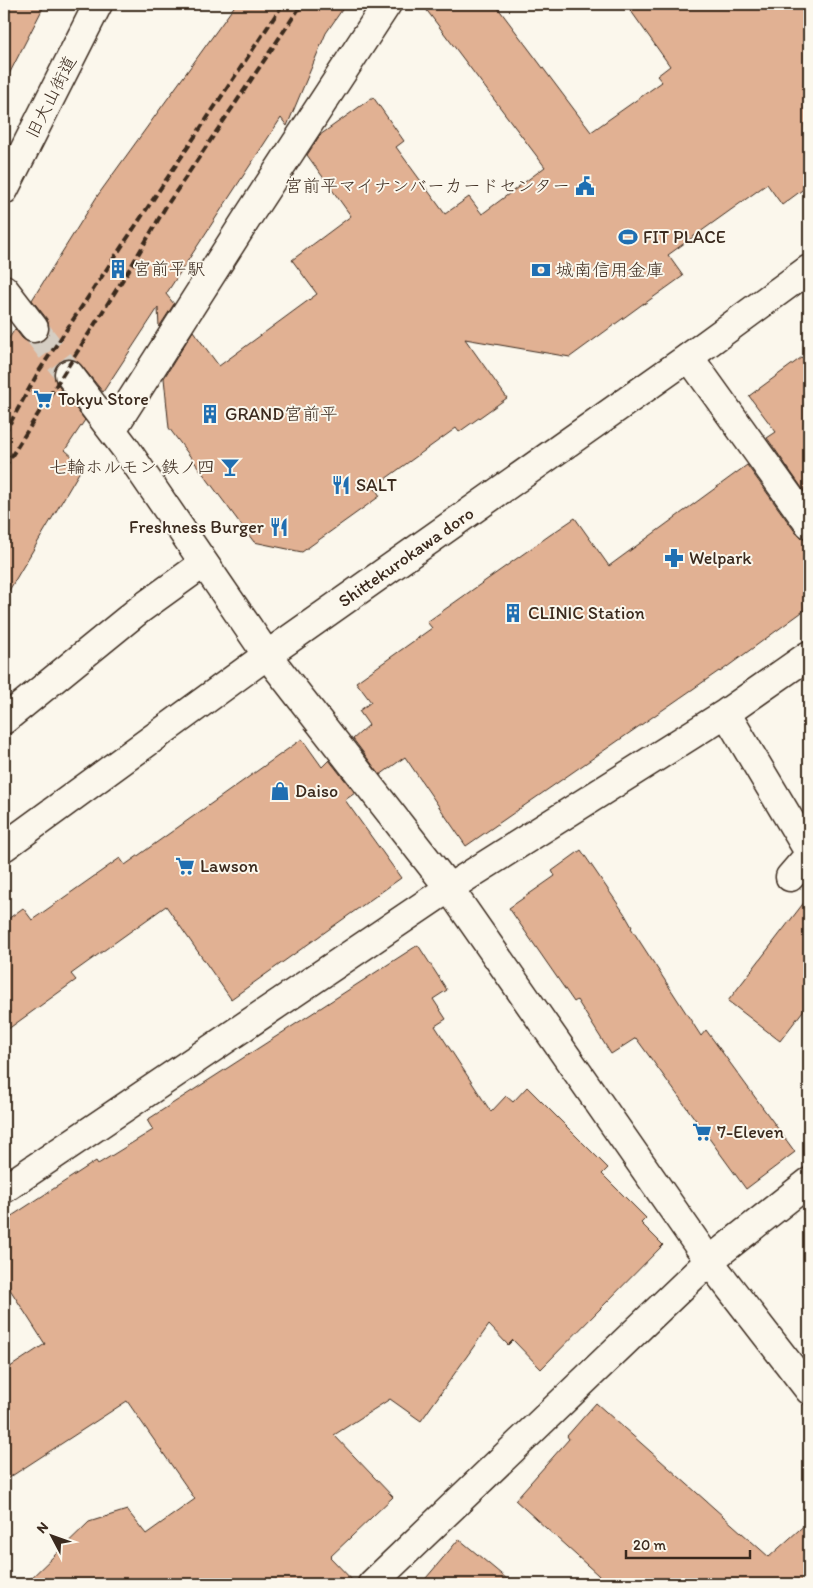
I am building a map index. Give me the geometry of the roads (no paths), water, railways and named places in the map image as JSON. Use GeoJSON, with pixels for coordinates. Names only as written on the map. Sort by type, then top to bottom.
{"type":"FeatureCollection","features":[{"type":"Feature","properties":{"kind":"street","name":"旧大山街道"},"geometry":{"type":"LineString","coordinates":[[4,190],[98,4]]}},
{"type":"Feature","properties":{"kind":"street"},"geometry":{"type":"LineString","coordinates":[[112,430],[387,4]]}},
{"type":"Feature","properties":{"kind":"street","name":"Shittekurokawa doro"},"geometry":{"type":"LineString","coordinates":[[4,847],[267,655],[689,357],[809,269]]}},
{"type":"Feature","properties":{"kind":"street"},"geometry":{"type":"LineString","coordinates":[[4,289],[34,328]]}},
{"type":"Feature","properties":{"kind":"street"},"geometry":{"type":"LineString","coordinates":[[689,357],[809,524]]}},
{"type":"Feature","properties":{"kind":"street"},"geometry":{"type":"LineString","coordinates":[[70,374],[112,430],[267,655],[449,888],[709,1261],[809,1390]]}},
{"type":"Feature","properties":{"kind":"street"},"geometry":{"type":"LineString","coordinates":[[4,720],[139,610],[204,563]]}},
{"type":"Feature","properties":{"kind":"street"},"geometry":{"type":"LineString","coordinates":[[4,1189],[449,888],[726,713],[809,655]]}},
{"type":"Feature","properties":{"kind":"street"},"geometry":{"type":"LineString","coordinates":[[726,713],[809,853],[790,877]]}},
{"type":"Feature","properties":{"kind":"street"},"geometry":{"type":"LineString","coordinates":[[372,1584],[709,1261],[809,1182]]}},
{"type":"Feature","properties":{"kind":"tunnel"},"geometry":{"type":"LineString","coordinates":[[34,328],[69,374]]}},
{"type":"Feature","properties":{"kind":"railway"},"geometry":{"type":"LineString","coordinates":[[4,434],[39,371],[283,4]]}},
{"type":"Feature","properties":{"kind":"railway"},"geometry":{"type":"LineString","coordinates":[[4,468],[132,265],[165,208],[302,4]]}},
{"type":"Feature","properties":{"kind":"place","name":"宮前平マイナンバーカードセンター"},"geometry":{"type":"Point","coordinates":[585,186]}},
{"type":"Feature","properties":{"kind":"place","name":"FIT PLACE"},"geometry":{"type":"Point","coordinates":[628,237]}},
{"type":"Feature","properties":{"kind":"place","name":"宮前平駅"},"geometry":{"type":"Point","coordinates":[118,269]}},
{"type":"Feature","properties":{"kind":"place","name":"城南信用金庫"},"geometry":{"type":"Point","coordinates":[541,270]}},
{"type":"Feature","properties":{"kind":"place","name":"Tokyu Store"},"geometry":{"type":"Point","coordinates":[43,399]}},
{"type":"Feature","properties":{"kind":"place","name":"GRAND宮前平"},"geometry":{"type":"Point","coordinates":[210,414]}},
{"type":"Feature","properties":{"kind":"place","name":"七輪ホルモン 鉄ノ四"},"geometry":{"type":"Point","coordinates":[230,467]}},
{"type":"Feature","properties":{"kind":"place","name":"SALT"},"geometry":{"type":"Point","coordinates":[341,485]}},
{"type":"Feature","properties":{"kind":"place","name":"Freshness Burger"},"geometry":{"type":"Point","coordinates":[279,527]}},
{"type":"Feature","properties":{"kind":"place","name":"Welpark"},"geometry":{"type":"Point","coordinates":[674,558]}},
{"type":"Feature","properties":{"kind":"place","name":"CLINIC Station"},"geometry":{"type":"Point","coordinates":[513,613]}},
{"type":"Feature","properties":{"kind":"place","name":"Daiso"},"geometry":{"type":"Point","coordinates":[280,791]}},
{"type":"Feature","properties":{"kind":"place","name":"Lawson"},"geometry":{"type":"Point","coordinates":[185,866]}},
{"type":"Feature","properties":{"kind":"place","name":"7-Eleven"},"geometry":{"type":"Point","coordinates":[702,1132]}}]}
